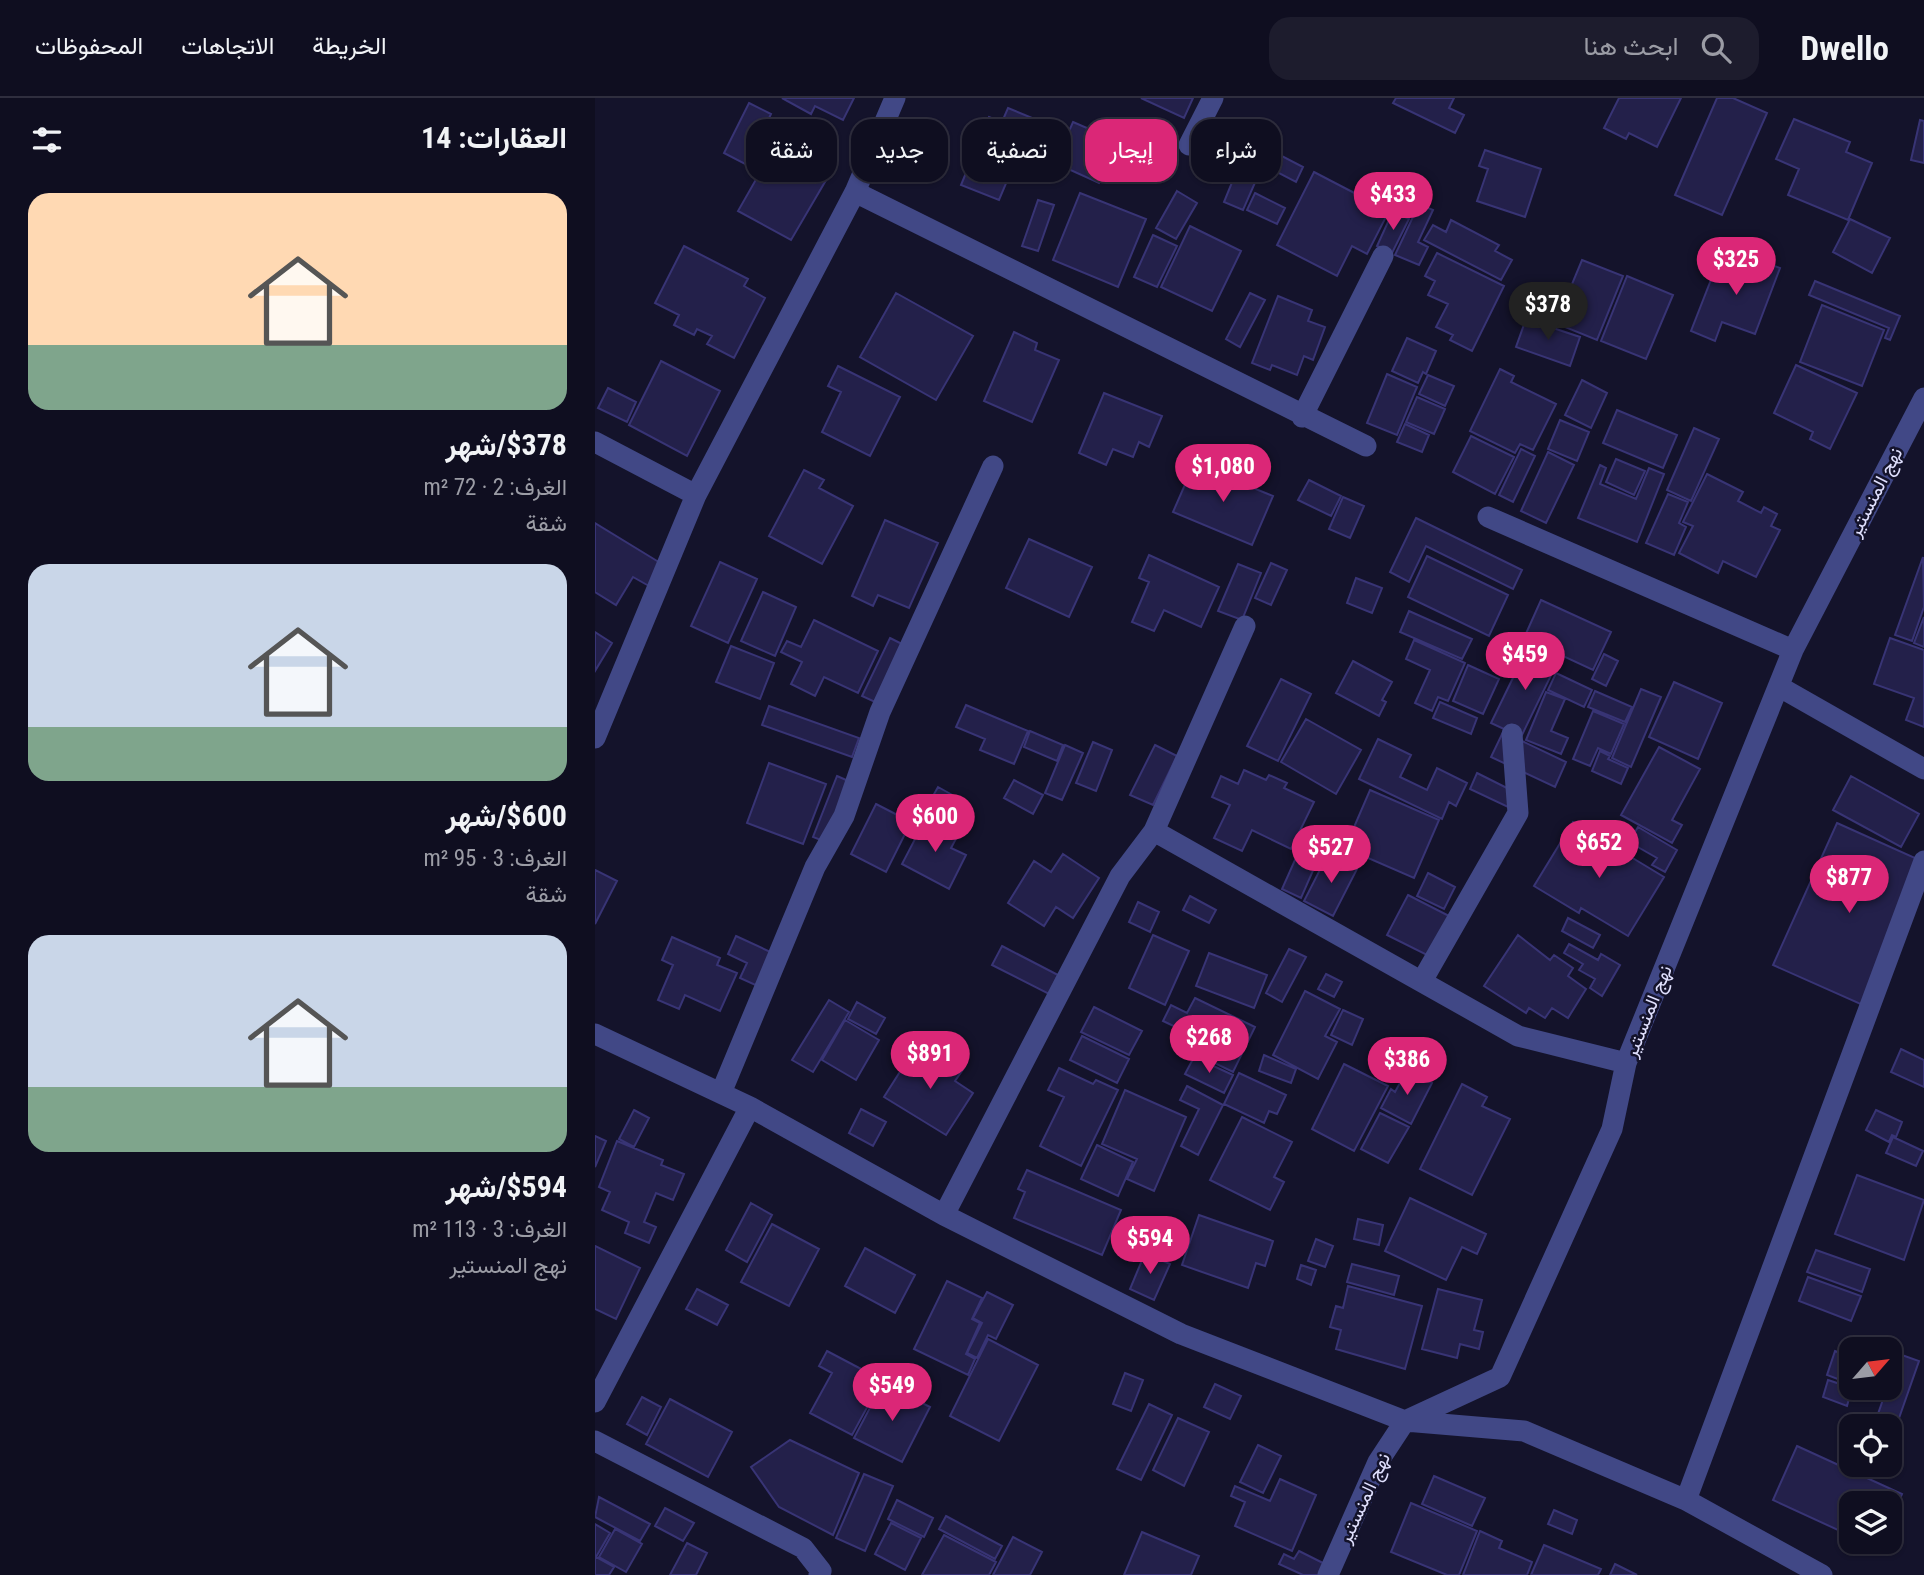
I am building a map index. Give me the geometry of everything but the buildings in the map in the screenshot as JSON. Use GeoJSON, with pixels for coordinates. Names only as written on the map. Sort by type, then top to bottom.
{"type":"FeatureCollection","features":[{"type":"Feature","properties":{"kind":"street"},"geometry":{"type":"LineString","coordinates":[[595,738],[696,495],[855,192],[895,98]]}},
{"type":"Feature","properties":{"kind":"street"},"geometry":{"type":"LineString","coordinates":[[1189,145],[1213,98]]}},
{"type":"Feature","properties":{"kind":"street"},"geometry":{"type":"LineString","coordinates":[[855,192],[1302,417],[1366,446]]}},
{"type":"Feature","properties":{"kind":"street"},"geometry":{"type":"LineString","coordinates":[[1302,417],[1383,256]]}},
{"type":"Feature","properties":{"kind":"street","name":"نهج المنستير"},"geometry":{"type":"LineString","coordinates":[[1328,1575],[1378,1462],[1405,1421],[1500,1377],[1612,1129],[1626,1063],[1793,650],[1924,398]]}},
{"type":"Feature","properties":{"kind":"street"},"geometry":{"type":"LineString","coordinates":[[595,442],[696,495]]}},
{"type":"Feature","properties":{"kind":"street"},"geometry":{"type":"LineString","coordinates":[[721,1093],[815,867],[844,816],[880,712],[993,466]]}},
{"type":"Feature","properties":{"kind":"street"},"geometry":{"type":"LineString","coordinates":[[1488,517],[1793,650]]}},
{"type":"Feature","properties":{"kind":"street"},"geometry":{"type":"LineString","coordinates":[[944,1215],[1120,876],[1154,831],[1245,626]]}},
{"type":"Feature","properties":{"kind":"street"},"geometry":{"type":"LineString","coordinates":[[1780,687],[1924,769]]}},
{"type":"Feature","properties":{"kind":"street"},"geometry":{"type":"LineString","coordinates":[[1422,981],[1518,813],[1512,734]]}},
{"type":"Feature","properties":{"kind":"street"},"geometry":{"type":"LineString","coordinates":[[1154,831],[1518,1036],[1626,1063]]}},
{"type":"Feature","properties":{"kind":"street"},"geometry":{"type":"LineString","coordinates":[[1685,1500],[1924,861]]}},
{"type":"Feature","properties":{"kind":"street"},"geometry":{"type":"LineString","coordinates":[[595,1034],[750,1107],[944,1215],[1181,1335],[1405,1421],[1524,1431],[1685,1500],[1822,1575]]}},
{"type":"Feature","properties":{"kind":"street"},"geometry":{"type":"LineString","coordinates":[[595,1402],[750,1107]]}},
{"type":"Feature","properties":{"kind":"street"},"geometry":{"type":"LineString","coordinates":[[595,1441],[803,1548],[821,1571],[819,1575]]}}]}
